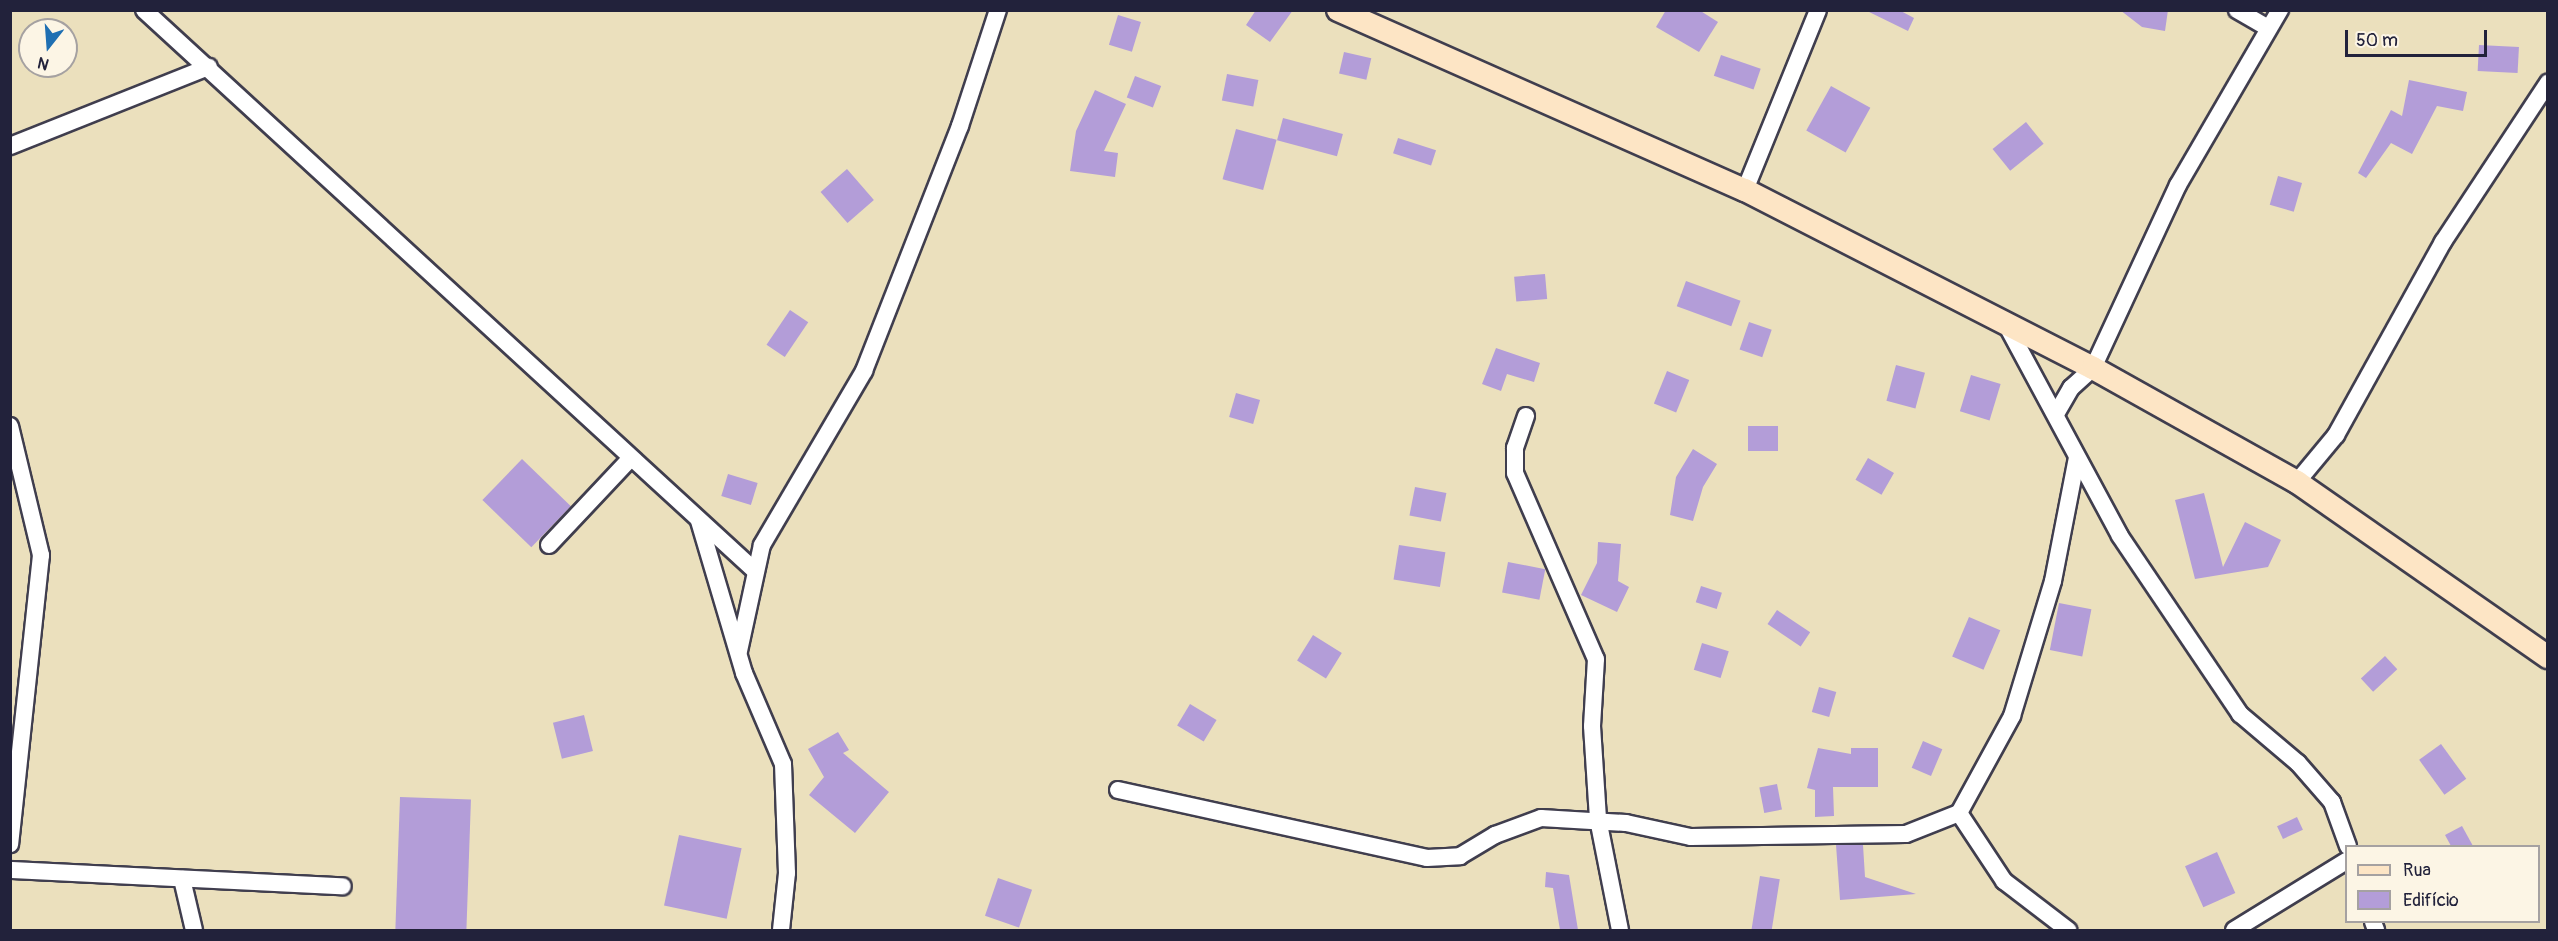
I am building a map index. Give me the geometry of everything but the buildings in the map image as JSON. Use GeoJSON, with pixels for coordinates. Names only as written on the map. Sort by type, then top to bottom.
{"type":"FeatureCollection","features":[{"type":"Feature","properties":{"kind":"street"},"geometry":{"type":"LineString","coordinates":[[144,10],[209,67],[629,460],[699,519],[754,570]]}},
{"type":"Feature","properties":{"kind":"street"},"geometry":{"type":"LineString","coordinates":[[739,651],[754,570],[779,510],[848,406],[864,371],[960,126],[998,10]]}},
{"type":"Feature","properties":{"kind":"street"},"geometry":{"type":"LineString","coordinates":[[1338,10],[1745,190],[2093,368],[2296,482],[2547,657]]}},
{"type":"Feature","properties":{"kind":"street"},"geometry":{"type":"LineString","coordinates":[[1745,190],[1818,10]]}},
{"type":"Feature","properties":{"kind":"street"},"geometry":{"type":"LineString","coordinates":[[2237,10],[2267,27]]}},
{"type":"Feature","properties":{"kind":"street"},"geometry":{"type":"LineString","coordinates":[[2056,414],[2071,388],[2093,368],[2178,185],[2267,27],[2280,10]]}},
{"type":"Feature","properties":{"kind":"street"},"geometry":{"type":"LineString","coordinates":[[10,146],[209,67]]}},
{"type":"Feature","properties":{"kind":"street"},"geometry":{"type":"LineString","coordinates":[[2296,482],[2336,435],[2443,242],[2547,83]]}},
{"type":"Feature","properties":{"kind":"street"},"geometry":{"type":"LineString","coordinates":[[2007,326],[2120,536],[2240,714],[2322,789],[2348,845]]}},
{"type":"Feature","properties":{"kind":"street"},"geometry":{"type":"LineString","coordinates":[[1526,416],[1515,448],[1515,473],[1596,659],[1592,726],[1599,819],[1620,930]]}},
{"type":"Feature","properties":{"kind":"street"},"geometry":{"type":"LineString","coordinates":[[10,844],[41,555],[12,436]]}},
{"type":"Feature","properties":{"kind":"street"},"geometry":{"type":"LineString","coordinates":[[1118,790],[1427,858],[1460,856],[1495,835],[1541,818],[1599,819],[1691,837],[1823,832],[1890,836],[1959,813],[2026,682],[2053,581],[2077,457]]}},
{"type":"Feature","properties":{"kind":"street"},"geometry":{"type":"LineString","coordinates":[[549,546],[629,460]]}},
{"type":"Feature","properties":{"kind":"street"},"geometry":{"type":"LineString","coordinates":[[699,519],[754,698],[775,736],[787,788],[781,930]]}},
{"type":"Feature","properties":{"kind":"street"},"geometry":{"type":"LineString","coordinates":[[1959,813],[2004,882],[2068,930]]}},
{"type":"Feature","properties":{"kind":"street"},"geometry":{"type":"LineString","coordinates":[[2234,930],[2345,862]]}},
{"type":"Feature","properties":{"kind":"street"},"geometry":{"type":"LineString","coordinates":[[10,870],[343,886]]}},
{"type":"Feature","properties":{"kind":"street"},"geometry":{"type":"LineString","coordinates":[[182,879],[194,930]]}}]}
